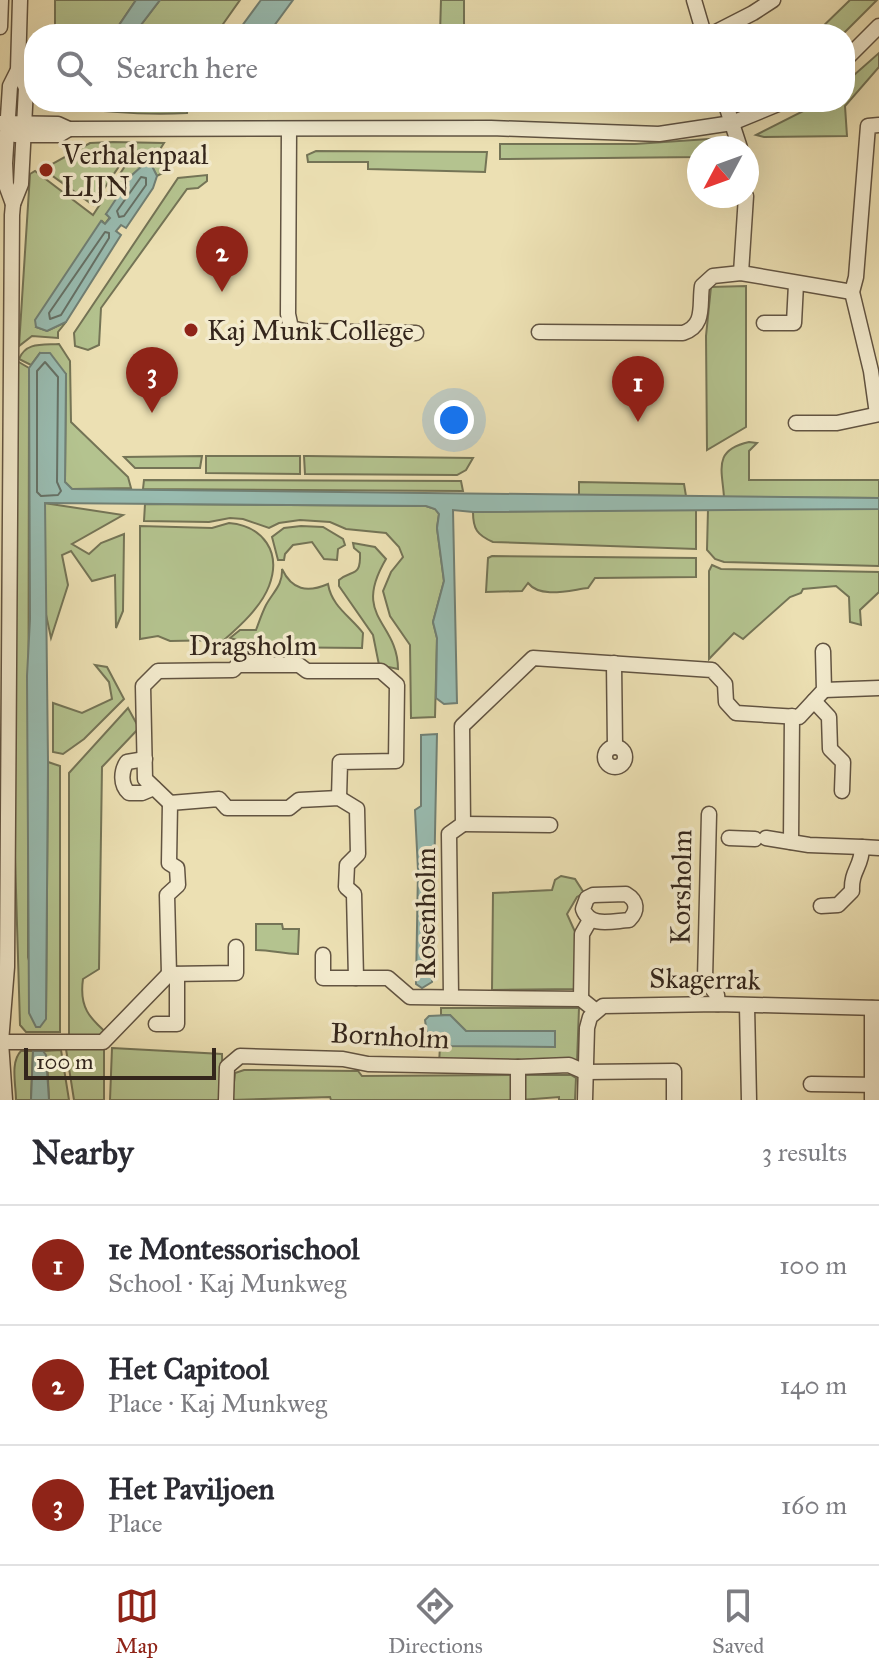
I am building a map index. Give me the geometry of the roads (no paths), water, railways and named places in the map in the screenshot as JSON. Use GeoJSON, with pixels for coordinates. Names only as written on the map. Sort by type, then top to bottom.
{"type":"FeatureCollection","features":[{"type":"Feature","properties":{"kind":"street"},"geometry":{"type":"LineString","coordinates":[[0,27],[1,0]]}},
{"type":"Feature","properties":{"kind":"street"},"geometry":{"type":"LineString","coordinates":[[5,1098],[2,1014],[7,987],[13,204],[6,185],[4,129],[10,86],[18,70],[20,0]]}},
{"type":"Feature","properties":{"kind":"street"},"geometry":{"type":"LineString","coordinates":[[694,0],[701,24]]}},
{"type":"Feature","properties":{"kind":"street"},"geometry":{"type":"LineString","coordinates":[[732,24],[773,0]]}},
{"type":"Feature","properties":{"kind":"street"},"geometry":{"type":"LineString","coordinates":[[855,50],[879,26]]}},
{"type":"Feature","properties":{"kind":"street"},"geometry":{"type":"LineString","coordinates":[[18,70],[24,84]]}},
{"type":"Feature","properties":{"kind":"street"},"geometry":{"type":"LineString","coordinates":[[13,204],[21,184],[24,112]]}},
{"type":"Feature","properties":{"kind":"street"},"geometry":{"type":"LineString","coordinates":[[728,112],[736,136]]}},
{"type":"Feature","properties":{"kind":"street"},"geometry":{"type":"LineString","coordinates":[[4,129],[59,135],[69,129],[491,128],[659,134],[732,123],[759,112]]}},
{"type":"Feature","properties":{"kind":"street"},"geometry":{"type":"LineString","coordinates":[[796,423],[837,423],[878,414],[852,292],[856,277],[868,126],[879,125]]}},
{"type":"Feature","properties":{"kind":"street"},"geometry":{"type":"LineString","coordinates":[[289,130],[288,314],[291,328],[304,331],[416,333]]}},
{"type":"Feature","properties":{"kind":"street"},"geometry":{"type":"LineString","coordinates":[[741,273],[745,208]]}},
{"type":"Feature","properties":{"kind":"street"},"geometry":{"type":"LineString","coordinates":[[539,332],[683,333],[701,319],[701,291],[705,281],[713,276],[741,273],[852,292]]}},
{"type":"Feature","properties":{"kind":"street"},"geometry":{"type":"LineString","coordinates":[[764,323],[794,323],[796,284]]}},
{"type":"Feature","properties":{"kind":"street"},"geometry":{"type":"LineString","coordinates":[[823,651],[819,695],[829,717],[830,749],[843,762],[842,791]]}},
{"type":"Feature","properties":{"kind":"street","name":"Rosenholm"},"geometry":{"type":"LineString","coordinates":[[451,996],[449,834],[463,824],[462,726],[533,658],[712,670],[725,684],[726,702],[736,713],[792,716]]}},
{"type":"Feature","properties":{"kind":"street"},"geometry":{"type":"LineString","coordinates":[[614,663],[615,747]]}},
{"type":"Feature","properties":{"kind":"street","name":"Dragsholm"},"geometry":{"type":"LineString","coordinates":[[170,803],[145,779],[143,686],[158,671],[233,670],[238,665],[299,665],[307,671],[381,671],[397,685],[396,761],[340,762],[339,798]]}},
{"type":"Feature","properties":{"kind":"street"},"geometry":{"type":"LineString","coordinates":[[791,842],[792,716],[799,717],[819,695],[879,688]]}},
{"type":"Feature","properties":{"kind":"street"},"geometry":{"type":"LineString","coordinates":[[145,759],[127,762],[123,769],[123,785],[129,793],[142,793],[154,788]]}},
{"type":"Feature","properties":{"kind":"street"},"geometry":{"type":"LineString","coordinates":[[156,1024],[177,1024],[167,895],[178,885],[177,868],[169,863],[170,803],[219,799],[227,808],[289,808],[299,800],[339,798],[357,809],[358,854],[347,865],[346,876],[346,887],[354,894],[356,978]]}},
{"type":"Feature","properties":{"kind":"street","name":"Korsholm"},"geometry":{"type":"LineString","coordinates":[[709,814],[705,979],[717,995],[718,1004]]}},
{"type":"Feature","properties":{"kind":"street"},"geometry":{"type":"LineString","coordinates":[[463,824],[550,825]]}},
{"type":"Feature","properties":{"kind":"street","name":"Korsholm"},"geometry":{"type":"LineString","coordinates":[[729,838],[862,847]]}},
{"type":"Feature","properties":{"kind":"street"},"geometry":{"type":"LineString","coordinates":[[821,906],[838,905],[852,891],[852,876],[862,861],[862,847],[879,848]]}},
{"type":"Feature","properties":{"kind":"street"},"geometry":{"type":"LineString","coordinates":[[581,999],[582,934],[590,920]]}},
{"type":"Feature","properties":{"kind":"street"},"geometry":{"type":"LineString","coordinates":[[4,1042],[103,1042],[173,974],[236,973],[236,947]]}},
{"type":"Feature","properties":{"kind":"street"},"geometry":{"type":"LineString","coordinates":[[323,955],[323,978],[388,978],[410,997],[581,999],[596,1011],[590,1017],[587,1028],[585,1100]]}},
{"type":"Feature","properties":{"kind":"street","name":"Skagerrak"},"geometry":{"type":"LineString","coordinates":[[596,1011],[611,1004],[875,1008]]}},
{"type":"Feature","properties":{"kind":"street"},"geometry":{"type":"LineString","coordinates":[[747,1006],[749,1100]]}},
{"type":"Feature","properties":{"kind":"street"},"geometry":{"type":"LineString","coordinates":[[811,1084],[874,1090],[875,1008]]}},
{"type":"Feature","properties":{"kind":"street","name":"Bornholm"},"geometry":{"type":"LineString","coordinates":[[226,1100],[227,1067],[240,1056],[343,1059],[368,1064],[569,1065],[585,1072]]}},
{"type":"Feature","properties":{"kind":"street"},"geometry":{"type":"LineString","coordinates":[[518,1067],[518,1100]]}},
{"type":"Feature","properties":{"kind":"street"},"geometry":{"type":"LineString","coordinates":[[585,1072],[674,1071],[674,1100]]}},
{"type":"Feature","properties":{"kind":"water"},"geometry":{"type":"Polygon","coordinates":[[[136,0],[160,0],[142,24],[120,24],[136,0]]]}},
{"type":"Feature","properties":{"kind":"water"},"geometry":{"type":"Polygon","coordinates":[[[261,0],[293,0],[275,24],[243,24],[261,0]]]}},
{"type":"Feature","properties":{"kind":"water"},"geometry":{"type":"Polygon","coordinates":[[[151,164],[157,176],[153,188],[126,228],[121,225],[116,231],[121,235],[66,322],[47,331],[36,327],[35,320],[101,221],[105,224],[110,218],[106,214],[132,175],[143,165],[151,164]]]}},
{"type":"Feature","properties":{"kind":"water"},"geometry":{"type":"Polygon","coordinates":[[[40,353],[50,353],[66,374],[65,482],[72,489],[879,498],[879,509],[453,510],[457,703],[444,704],[436,698],[437,638],[433,622],[444,581],[437,528],[439,514],[435,509],[426,506],[45,503],[48,762],[46,1019],[40,1027],[36,1027],[29,1013],[27,676],[30,619],[29,368],[40,353]]]}},
{"type":"Feature","properties":{"kind":"water"},"geometry":{"type":"Polygon","coordinates":[[[437,734],[432,982],[422,988],[416,984],[418,870],[415,810],[421,806],[421,735],[437,734]]]}},
{"type":"Feature","properties":{"kind":"water"},"geometry":{"type":"Polygon","coordinates":[[[450,1015],[466,1031],[555,1031],[555,1047],[438,1046],[427,1034],[425,1020],[429,1016],[450,1015]]]}},
{"type":"Feature","properties":{"kind":"water"},"geometry":{"type":"Polygon","coordinates":[[[33,1051],[43,1051],[46,1055],[49,1100],[31,1100],[33,1051]]]}},
{"type":"Feature","properties":{"kind":"place","name":"Verhalenpaal LIJN"},"geometry":{"type":"Point","coordinates":[46,170]}},
{"type":"Feature","properties":{"kind":"place","name":"Het Capitool"},"geometry":{"type":"Point","coordinates":[222,292]}},
{"type":"Feature","properties":{"kind":"place","name":"Kaj Munk College"},"geometry":{"type":"Point","coordinates":[191,330]}},
{"type":"Feature","properties":{"kind":"place","name":"Het Paviljoen"},"geometry":{"type":"Point","coordinates":[152,413]}},
{"type":"Feature","properties":{"kind":"place","name":"1e Montessorischool"},"geometry":{"type":"Point","coordinates":[638,422]}}]}
